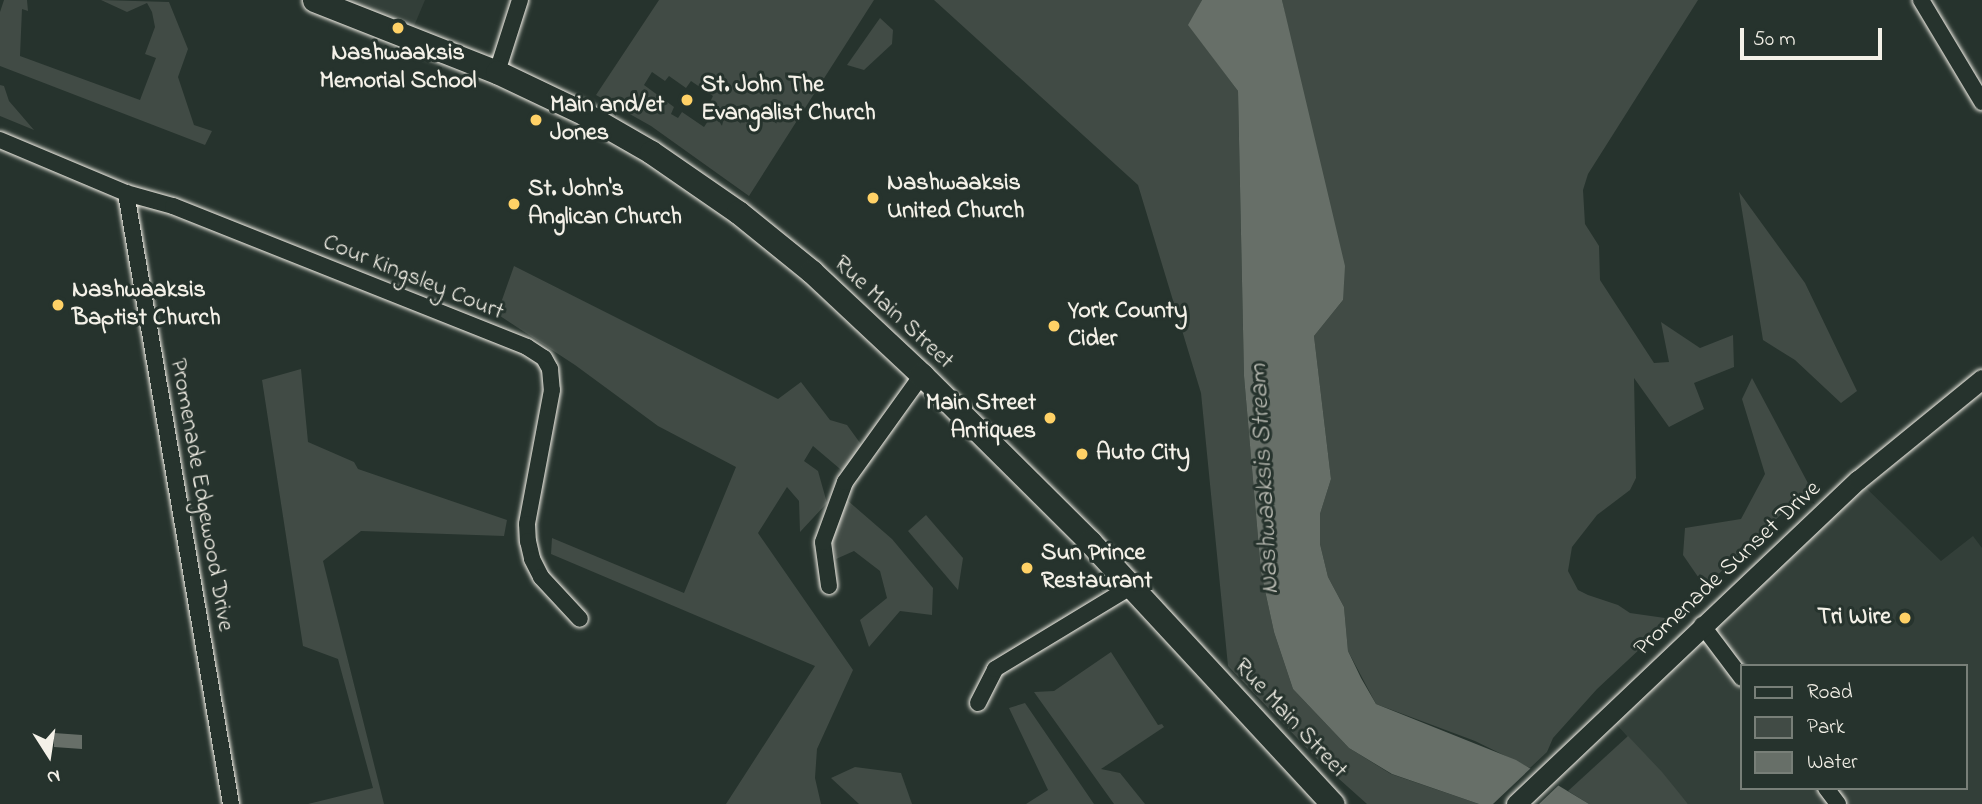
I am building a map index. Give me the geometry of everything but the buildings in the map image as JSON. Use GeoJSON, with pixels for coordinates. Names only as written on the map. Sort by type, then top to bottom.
{"type":"FeatureCollection","features":[{"type":"Feature","properties":{"kind":"main road","name":"Rue Main Street"},"geometry":{"type":"LineString","coordinates":[[314,0],[497,72],[596,120],[651,152],[738,212],[812,272],[922,375],[1132,586],[1333,804]]}},
{"type":"Feature","properties":{"kind":"street"},"geometry":{"type":"LineString","coordinates":[[497,72],[520,0]]}},
{"type":"Feature","properties":{"kind":"street"},"geometry":{"type":"LineString","coordinates":[[1921,0],[1982,102]]}},
{"type":"Feature","properties":{"kind":"street","name":"Cour Kingsley Court"},"geometry":{"type":"LineString","coordinates":[[0,140],[126,193],[173,206],[527,347],[544,358],[550,369],[552,390],[527,524],[528,541],[532,559],[541,577],[580,619]]}},
{"type":"Feature","properties":{"kind":"street","name":"Promenade Edgewood Drive"},"geometry":{"type":"LineString","coordinates":[[126,193],[232,804]]}},
{"type":"Feature","properties":{"kind":"street"},"geometry":{"type":"LineString","coordinates":[[829,586],[823,542],[845,482],[922,375]]}},
{"type":"Feature","properties":{"kind":"street","name":"Promenade Sunset Drive"},"geometry":{"type":"LineString","coordinates":[[1516,804],[1858,480],[1982,379]]}},
{"type":"Feature","properties":{"kind":"street"},"geometry":{"type":"LineString","coordinates":[[978,704],[995,669],[1132,586]]}},
{"type":"Feature","properties":{"kind":"street"},"geometry":{"type":"LineString","coordinates":[[1702,625],[1741,677]]}},
{"type":"Feature","properties":{"kind":"shaded area","name":"Nashwaaksis Memorial School"},"geometry":{"type":"Polygon","coordinates":[[[314,0],[425,0],[409,38],[314,0]]]}},
{"type":"Feature","properties":{"kind":"shaded area"},"geometry":{"type":"Polygon","coordinates":[[[1858,480],[1941,561],[1973,536],[1982,548],[1982,804],[1688,804],[1609,716],[1858,480]]]}},
{"type":"Feature","properties":{"kind":"green space"},"geometry":{"type":"Polygon","coordinates":[[[4,0],[27,0],[28,11],[22,9],[20,56],[140,100],[156,58],[145,54],[155,27],[152,12],[147,3],[127,12],[101,0],[169,2],[188,49],[178,77],[194,125],[212,131],[205,145],[0,66],[0,12],[4,0]]]}},
{"type":"Feature","properties":{"kind":"green space"},"geometry":{"type":"Polygon","coordinates":[[[659,0],[874,0],[749,196],[651,126],[596,95],[659,0]],[[652,72],[644,85],[674,107],[671,114],[678,118],[682,112],[704,127],[716,109],[709,104],[713,96],[691,81],[686,88],[669,76],[665,81],[652,72]]]}},
{"type":"Feature","properties":{"kind":"green space"},"geometry":{"type":"Polygon","coordinates":[[[934,0],[1202,0],[1189,25],[1238,91],[1244,376],[1261,572],[1274,632],[1293,689],[1349,748],[1391,774],[1479,804],[1367,804],[1319,761],[1228,666],[1201,393],[1138,185],[934,0]]]}},
{"type":"Feature","properties":{"kind":"green space"},"geometry":{"type":"Polygon","coordinates":[[[1282,0],[1698,0],[1588,174],[1583,190],[1585,224],[1599,246],[1600,280],[1654,363],[1669,362],[1661,322],[1700,348],[1733,335],[1734,367],[1694,383],[1704,409],[1669,427],[1634,378],[1636,478],[1630,490],[1597,515],[1572,547],[1568,571],[1578,590],[1588,595],[1618,605],[1630,613],[1672,619],[1597,689],[1553,738],[1547,752],[1530,768],[1475,741],[1376,704],[1348,651],[1344,607],[1328,577],[1320,544],[1320,514],[1331,479],[1314,336],[1343,300],[1282,0]]]}},
{"type":"Feature","properties":{"kind":"green space"},"geometry":{"type":"Polygon","coordinates":[[[880,18],[893,30],[892,44],[864,70],[847,65],[880,18]]]}},
{"type":"Feature","properties":{"kind":"green space"},"geometry":{"type":"Polygon","coordinates":[[[0,85],[4,86],[9,101],[34,130],[0,116],[0,85]]]}},
{"type":"Feature","properties":{"kind":"green space"},"geometry":{"type":"Polygon","coordinates":[[[1739,192],[1805,283],[1857,391],[1841,403],[1795,360],[1763,340],[1739,192]]]}},
{"type":"Feature","properties":{"kind":"green space"},"geometry":{"type":"Polygon","coordinates":[[[514,266],[778,399],[801,382],[830,420],[847,425],[863,447],[846,474],[813,446],[804,461],[818,471],[827,503],[800,532],[799,501],[787,487],[758,533],[853,670],[817,749],[815,778],[821,804],[726,804],[815,666],[551,554],[552,538],[684,593],[736,467],[658,426],[575,365],[497,314],[514,266]]]}},
{"type":"Feature","properties":{"kind":"green space"},"geometry":{"type":"Polygon","coordinates":[[[301,369],[308,442],[354,462],[358,469],[507,520],[504,536],[361,531],[323,561],[384,804],[308,804],[373,788],[338,659],[303,646],[262,380],[301,369]]]}},
{"type":"Feature","properties":{"kind":"green space"},"geometry":{"type":"Polygon","coordinates":[[[1752,378],[1810,487],[1705,587],[1683,555],[1685,528],[1741,519],[1765,474],[1742,399],[1752,378]]]}},
{"type":"Feature","properties":{"kind":"green space"},"geometry":{"type":"Polygon","coordinates":[[[847,500],[892,539],[933,588],[932,615],[900,611],[869,647],[860,620],[887,598],[880,571],[854,551],[836,559],[831,536],[847,500]]]}},
{"type":"Feature","properties":{"kind":"green space"},"geometry":{"type":"Polygon","coordinates":[[[926,515],[963,558],[958,590],[908,531],[926,515]]]}},
{"type":"Feature","properties":{"kind":"green space"},"geometry":{"type":"Polygon","coordinates":[[[1111,652],[1158,725],[1162,724],[1164,727],[1101,769],[1120,773],[1145,804],[1114,804],[1034,692],[1054,691],[1111,652]]]}},
{"type":"Feature","properties":{"kind":"green space"},"geometry":{"type":"Polygon","coordinates":[[[1025,703],[1094,804],[1026,804],[1048,790],[1009,708],[1025,703]]]}},
{"type":"Feature","properties":{"kind":"green space"},"geometry":{"type":"Polygon","coordinates":[[[1628,736],[1688,804],[1589,804],[1568,791],[1628,736]]]}},
{"type":"Feature","properties":{"kind":"green space"},"geometry":{"type":"Polygon","coordinates":[[[855,767],[901,773],[912,804],[859,804],[831,778],[855,767]]]}},
{"type":"Feature","properties":{"kind":"water","name":"Nashwaaksis Stream"},"geometry":{"type":"Polygon","coordinates":[[[1202,0],[1282,0],[1345,266],[1343,300],[1314,336],[1331,479],[1320,514],[1320,544],[1328,577],[1344,607],[1348,651],[1376,704],[1516,760],[1589,804],[1479,804],[1392,774],[1349,748],[1293,689],[1274,632],[1261,572],[1244,376],[1238,91],[1188,25],[1202,0]]]}},
{"type":"Feature","properties":{"kind":"water"},"geometry":{"type":"Polygon","coordinates":[[[54,733],[82,735],[82,749],[54,747],[54,733]]]}},
{"type":"Feature","properties":{"kind":"pier"},"geometry":{"type":"Polygon","coordinates":[[[1533,766],[1561,783],[1539,804],[1493,804],[1533,766]]]}},
{"type":"Feature","properties":{"kind":"place","name":"Nashwaaksis Memorial School"},"geometry":{"type":"Point","coordinates":[398,28]}},
{"type":"Feature","properties":{"kind":"place","name":"St. John The Evangalist Church"},"geometry":{"type":"Point","coordinates":[687,100]}},
{"type":"Feature","properties":{"kind":"place","name":"Main and/et Jones"},"geometry":{"type":"Point","coordinates":[536,120]}},
{"type":"Feature","properties":{"kind":"place","name":"Nashwaaksis United Church"},"geometry":{"type":"Point","coordinates":[873,198]}},
{"type":"Feature","properties":{"kind":"place","name":"St. John's Anglican Church"},"geometry":{"type":"Point","coordinates":[514,204]}},
{"type":"Feature","properties":{"kind":"place","name":"Nashwaaksis Baptist Church"},"geometry":{"type":"Point","coordinates":[58,305]}},
{"type":"Feature","properties":{"kind":"place","name":"York County Cider"},"geometry":{"type":"Point","coordinates":[1054,326]}},
{"type":"Feature","properties":{"kind":"place","name":"Main Street Antiques"},"geometry":{"type":"Point","coordinates":[1050,418]}},
{"type":"Feature","properties":{"kind":"place","name":"Auto City"},"geometry":{"type":"Point","coordinates":[1082,454]}},
{"type":"Feature","properties":{"kind":"place","name":"Sun Prince Restaurant"},"geometry":{"type":"Point","coordinates":[1027,568]}},
{"type":"Feature","properties":{"kind":"place","name":"Tri Wire"},"geometry":{"type":"Point","coordinates":[1905,618]}}]}
